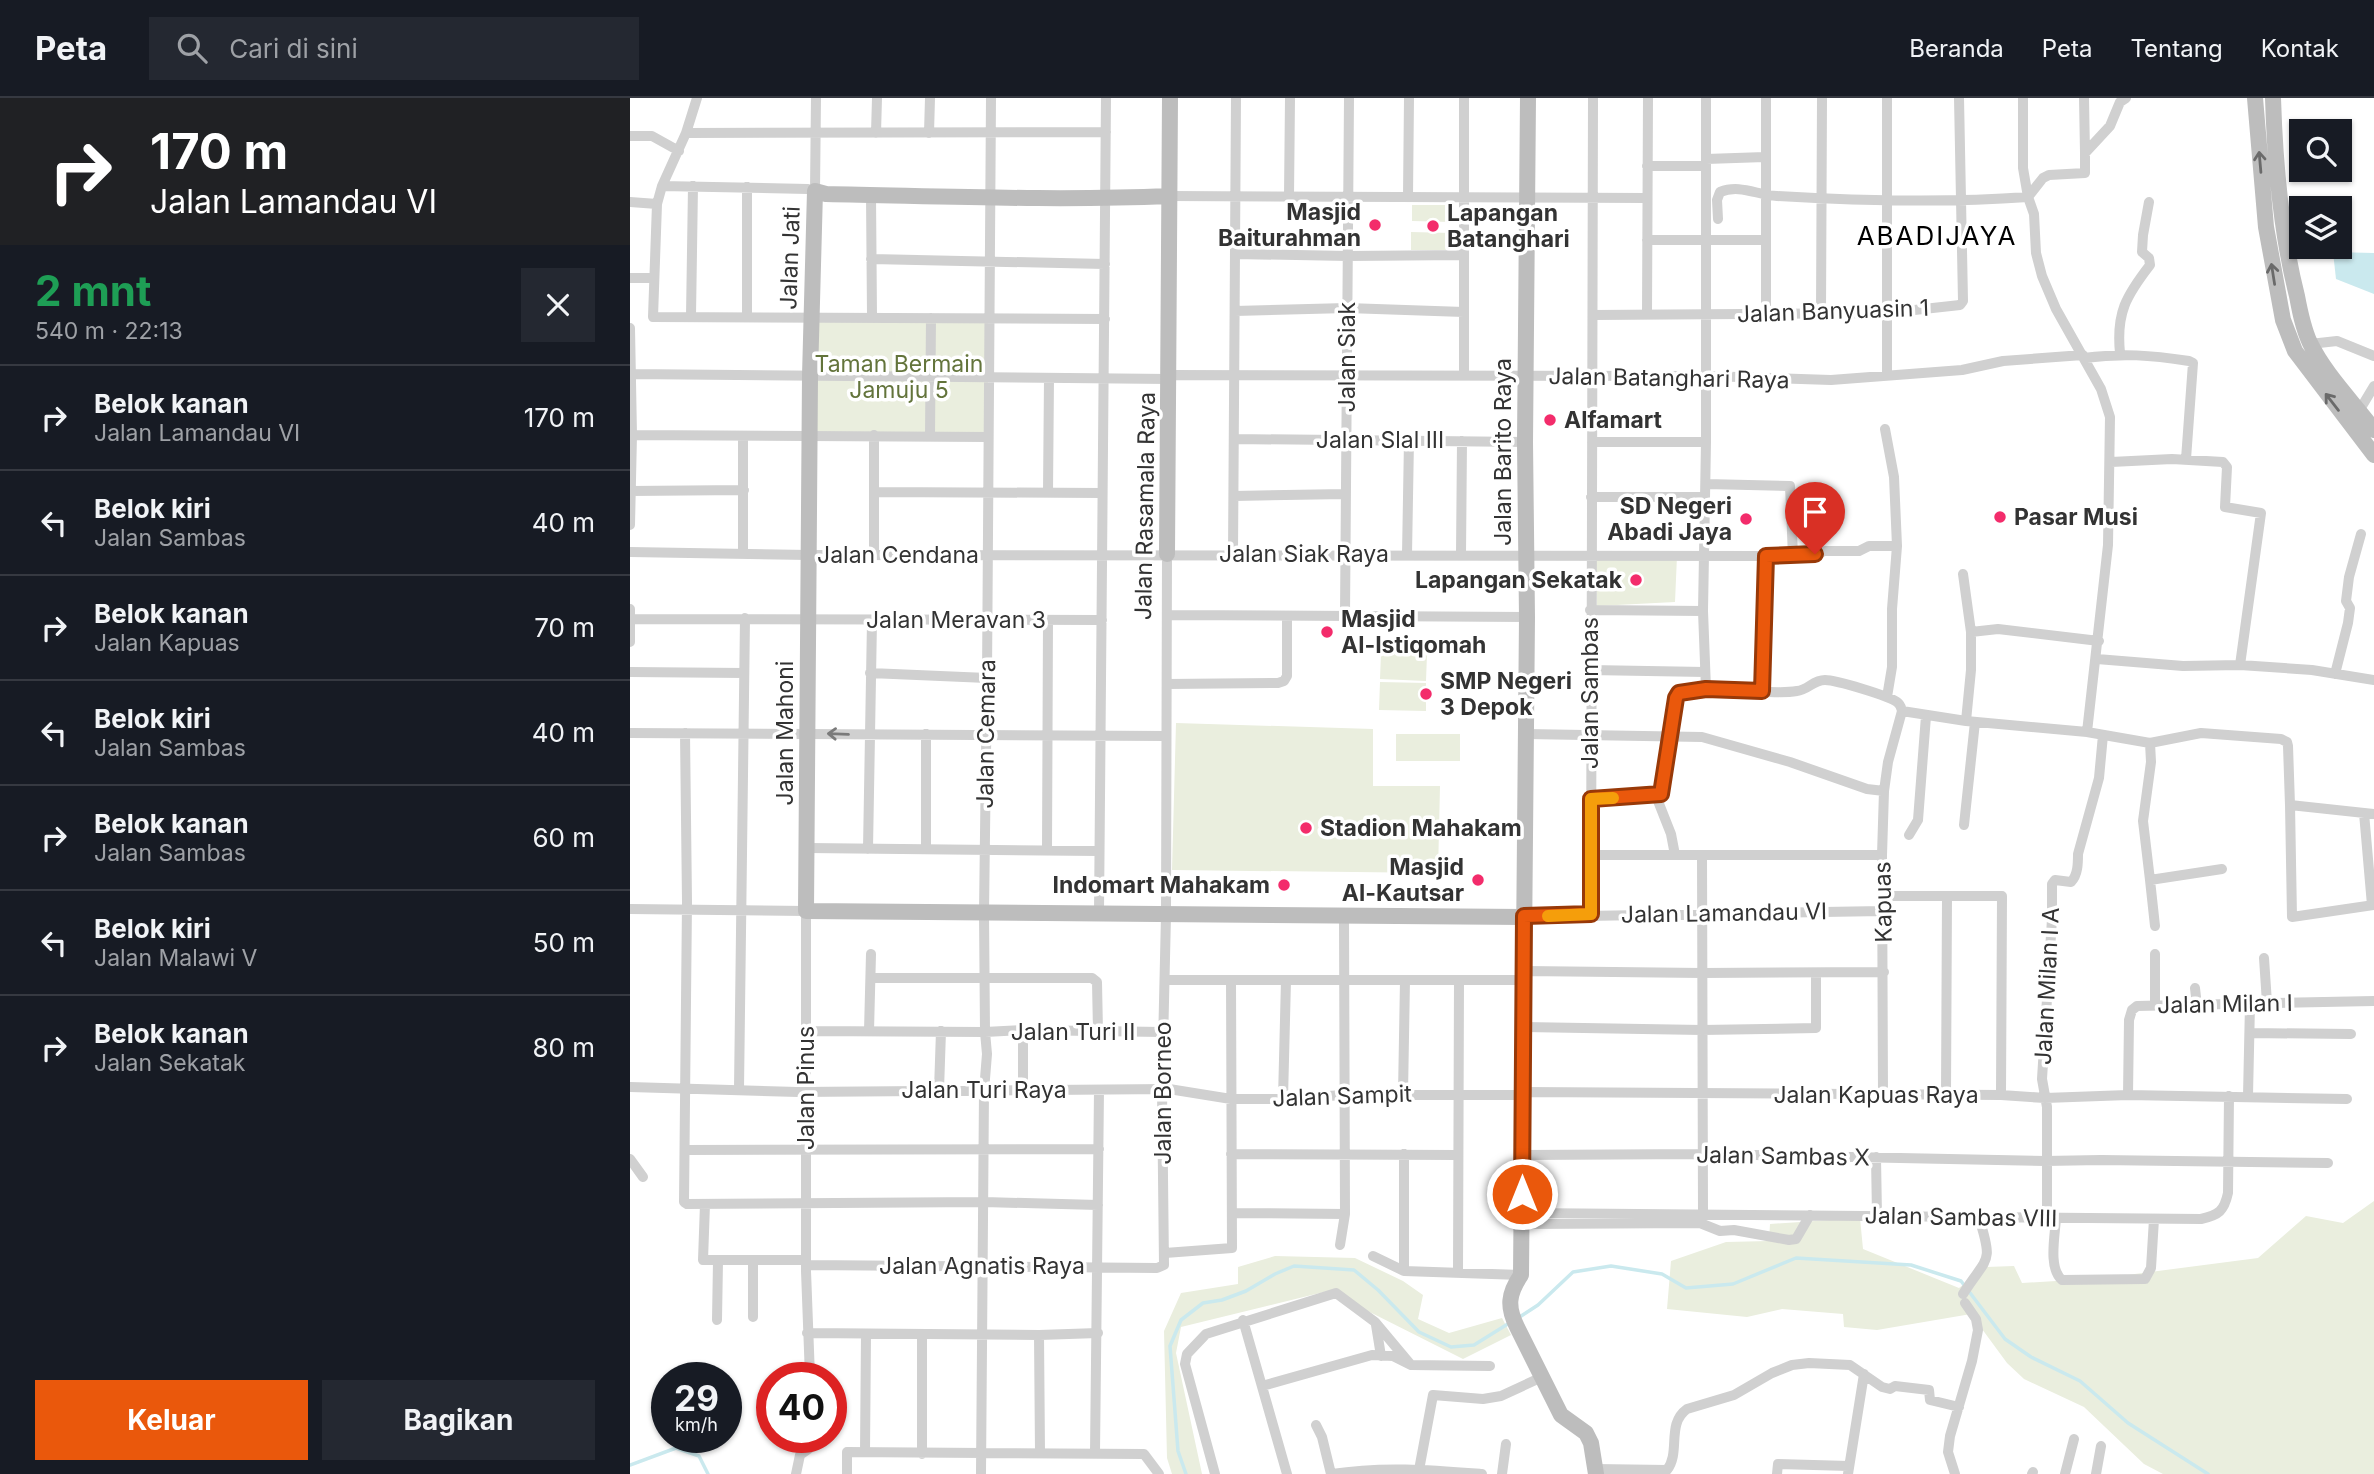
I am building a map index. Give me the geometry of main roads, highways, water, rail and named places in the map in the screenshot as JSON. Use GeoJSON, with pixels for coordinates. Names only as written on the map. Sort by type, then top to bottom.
{"type":"FeatureCollection","features":[{"type":"Feature","properties":{"kind":"water"},"geometry":{"type":"Polygon","coordinates":[[[2352,252],[2374,253],[2374,294],[2336,279],[2334,259],[2352,259],[2352,252]]]}},
{"type":"Feature","properties":{"kind":"waterway"},"geometry":{"type":"LineString","coordinates":[[1518,1318],[1538,1305],[1573,1272],[1611,1266],[1662,1274],[1686,1288],[1733,1284],[1796,1258],[1911,1265],[1961,1281],[2005,1339],[2031,1357],[2080,1381],[2128,1423],[2208,1474]]}},
{"type":"Feature","properties":{"kind":"waterway"},"geometry":{"type":"LineString","coordinates":[[1186,1474],[1178,1451],[1170,1346],[1181,1320],[1203,1303],[1222,1300],[1246,1291],[1294,1266],[1354,1270],[1419,1332],[1451,1347],[1474,1345],[1511,1322]]}},
{"type":"Feature","properties":{"kind":"waterway"},"geometry":{"type":"LineString","coordinates":[[630,1465],[676,1448],[699,1456],[708,1474]]}},
{"type":"Feature","properties":{"kind":"place","name":"Masjid Baiturahman"},"geometry":{"type":"Point","coordinates":[1375,225]}},
{"type":"Feature","properties":{"kind":"place","name":"Lapangan Batanghari"},"geometry":{"type":"Point","coordinates":[1433,226]}},
{"type":"Feature","properties":{"kind":"place","name":"Alfamart"},"geometry":{"type":"Point","coordinates":[1550,420]}},
{"type":"Feature","properties":{"kind":"place","name":"Pasar Musi"},"geometry":{"type":"Point","coordinates":[2000,517]}},
{"type":"Feature","properties":{"kind":"place","name":"SD Negeri Abadi Jaya"},"geometry":{"type":"Point","coordinates":[1746,519]}},
{"type":"Feature","properties":{"kind":"place","name":"Lapangan Sekatak"},"geometry":{"type":"Point","coordinates":[1636,580]}},
{"type":"Feature","properties":{"kind":"place","name":"Masjid Al-Istiqomah"},"geometry":{"type":"Point","coordinates":[1327,632]}},
{"type":"Feature","properties":{"kind":"place","name":"SMP Negeri 3 Depok"},"geometry":{"type":"Point","coordinates":[1426,694]}},
{"type":"Feature","properties":{"kind":"place","name":"Stadion Mahakam"},"geometry":{"type":"Point","coordinates":[1306,828]}},
{"type":"Feature","properties":{"kind":"place","name":"Masjid Al-Kautsar"},"geometry":{"type":"Point","coordinates":[1478,880]}},
{"type":"Feature","properties":{"kind":"place","name":"Indomart Mahakam"},"geometry":{"type":"Point","coordinates":[1284,885]}},
{"type":"Feature","properties":{"kind":"district","name":"ABADIJAYA"},"geometry":{"type":"Point","coordinates":[1937,235]}},
{"type":"Feature","properties":{"kind":"park label","name":"Taman Bermain Jamuju 5"},"geometry":{"type":"Point","coordinates":[899,377]}}]}
